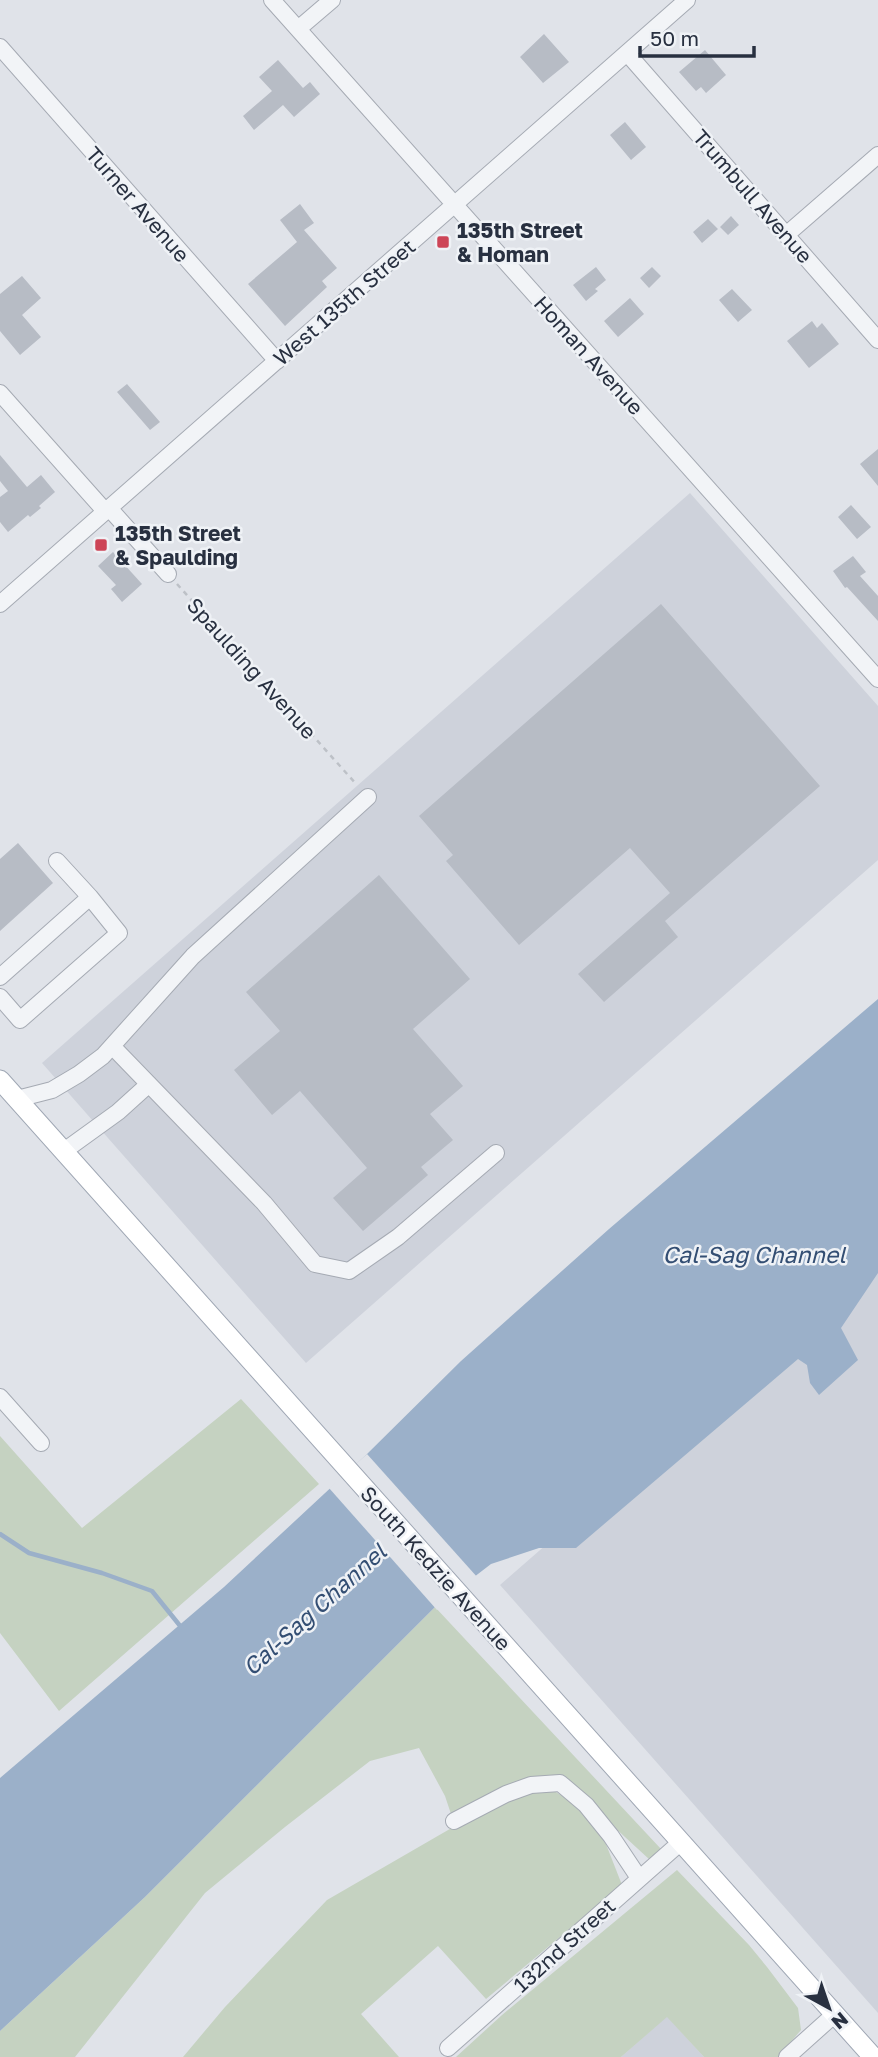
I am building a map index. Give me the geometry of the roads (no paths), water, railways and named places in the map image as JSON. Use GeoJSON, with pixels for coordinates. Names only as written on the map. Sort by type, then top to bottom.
{"type":"FeatureCollection","features":[{"type":"Feature","properties":{"kind":"main road","name":"South Kedzie Avenue"},"geometry":{"type":"LineString","coordinates":[[0,1080],[873,2057]]}},
{"type":"Feature","properties":{"kind":"street","name":"Homan Avenue"},"geometry":{"type":"LineString","coordinates":[[272,0],[878,679]]}},
{"type":"Feature","properties":{"kind":"street"},"geometry":{"type":"LineString","coordinates":[[298,29],[332,0]]}},
{"type":"Feature","properties":{"kind":"street","name":"West 135th Street"},"geometry":{"type":"LineString","coordinates":[[0,604],[687,0]]}},
{"type":"Feature","properties":{"kind":"street","name":"Turner Avenue"},"geometry":{"type":"LineString","coordinates":[[0,47],[277,361]]}},
{"type":"Feature","properties":{"kind":"street","name":"Trumbull Avenue"},"geometry":{"type":"LineString","coordinates":[[627,52],[878,340]]}},
{"type":"Feature","properties":{"kind":"street"},"geometry":{"type":"LineString","coordinates":[[786,235],[878,155]]}},
{"type":"Feature","properties":{"kind":"street"},"geometry":{"type":"LineString","coordinates":[[0,393],[168,574]]}},
{"type":"Feature","properties":{"kind":"street"},"geometry":{"type":"LineString","coordinates":[[18,1099],[52,1090],[103,1056],[193,956],[368,797]]}},
{"type":"Feature","properties":{"kind":"street"},"geometry":{"type":"LineString","coordinates":[[0,997],[20,1020],[119,933],[57,861]]}},
{"type":"Feature","properties":{"kind":"street"},"geometry":{"type":"LineString","coordinates":[[0,977],[90,897]]}},
{"type":"Feature","properties":{"kind":"street"},"geometry":{"type":"LineString","coordinates":[[112,1046],[264,1203],[315,1264],[349,1271],[398,1237],[496,1153]]}},
{"type":"Feature","properties":{"kind":"street"},"geometry":{"type":"LineString","coordinates":[[64,1150],[118,1112],[149,1084]]}},
{"type":"Feature","properties":{"kind":"street"},"geometry":{"type":"LineString","coordinates":[[0,1397],[41,1443]]}},
{"type":"Feature","properties":{"kind":"street"},"geometry":{"type":"LineString","coordinates":[[454,1821],[518,1789],[531,1785],[560,1783],[586,1805],[639,1878]]}},
{"type":"Feature","properties":{"kind":"street","name":"132nd Street"},"geometry":{"type":"LineString","coordinates":[[447,2048],[681,1842]]}},
{"type":"Feature","properties":{"kind":"street"},"geometry":{"type":"LineString","coordinates":[[786,2057],[835,2014]]}},
{"type":"Feature","properties":{"kind":"water","name":"Cal-Sag Channel"},"geometry":{"type":"Polygon","coordinates":[[[878,999],[878,1273],[841,1328],[858,1360],[819,1395],[810,1383],[807,1365],[798,1359],[576,1548],[539,1548],[491,1564],[435,1607],[145,1897],[0,2031],[0,1778],[224,1587],[367,1454],[461,1361],[609,1229],[878,999]]]}},
{"type":"Feature","properties":{"kind":"waterway"},"geometry":{"type":"LineString","coordinates":[[0,1534],[29,1553],[102,1573],[152,1591],[181,1627]]}},
{"type":"Feature","properties":{"kind":"place","name":"135th Street & Homan"},"geometry":{"type":"Point","coordinates":[443,242]}},
{"type":"Feature","properties":{"kind":"place","name":"135th Street & Spaulding"},"geometry":{"type":"Point","coordinates":[101,545]}}]}
